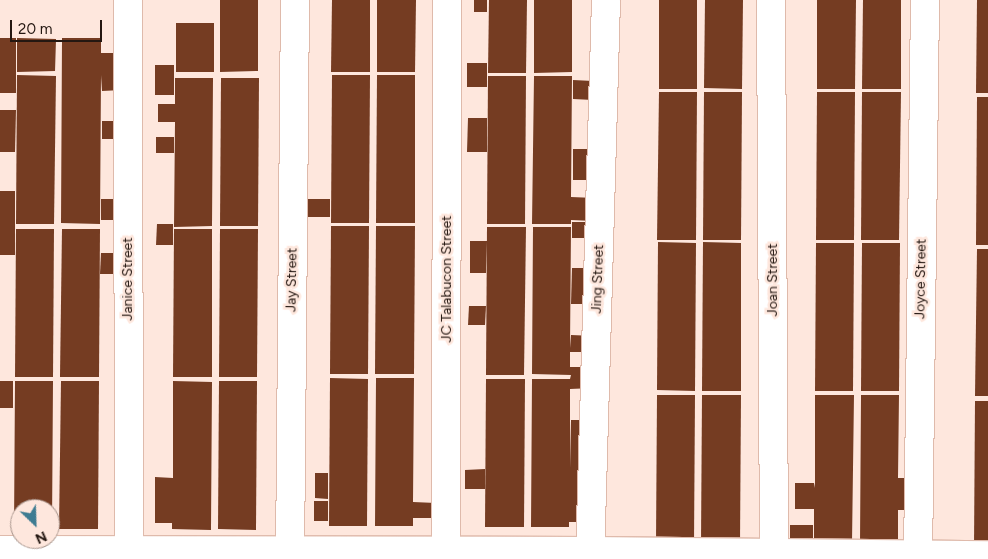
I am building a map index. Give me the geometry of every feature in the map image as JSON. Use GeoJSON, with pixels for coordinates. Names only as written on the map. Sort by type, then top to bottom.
{"type":"FeatureCollection","features":[{"type":"Feature","properties":{"kind":"street","name":"Janice Street"},"geometry":{"type":"LineString","coordinates":[[128,0],[129,555]]}},
{"type":"Feature","properties":{"kind":"street","name":"Jay Street"},"geometry":{"type":"LineString","coordinates":[[290,555],[295,0]]}},
{"type":"Feature","properties":{"kind":"street","name":"JC Talabucon Street"},"geometry":{"type":"LineString","coordinates":[[446,555],[447,0]]}},
{"type":"Feature","properties":{"kind":"street","name":"Jing Street"},"geometry":{"type":"LineString","coordinates":[[590,555],[606,0]]}},
{"type":"Feature","properties":{"kind":"street","name":"Joan Street"},"geometry":{"type":"LineString","coordinates":[[772,0],[774,556]]}},
{"type":"Feature","properties":{"kind":"street","name":"Joyce Street"},"geometry":{"type":"LineString","coordinates":[[918,557],[925,0]]}},
{"type":"Feature","properties":{"kind":"street"},"geometry":{"type":"LineString","coordinates":[[0,550],[129,555],[918,557],[988,555]]}},
{"type":"Feature","properties":{"kind":"building"},"geometry":{"type":"Polygon","coordinates":[[[220,0],[258,0],[258,71],[220,72],[220,0]]]}},
{"type":"Feature","properties":{"kind":"building"},"geometry":{"type":"Polygon","coordinates":[[[332,0],[370,0],[370,72],[331,72],[332,0]]]}},
{"type":"Feature","properties":{"kind":"building"},"geometry":{"type":"Polygon","coordinates":[[[377,0],[416,0],[415,72],[377,72],[377,0]]]}},
{"type":"Feature","properties":{"kind":"building"},"geometry":{"type":"Polygon","coordinates":[[[474,0],[487,0],[487,12],[474,12],[474,0]]]}},
{"type":"Feature","properties":{"kind":"building"},"geometry":{"type":"Polygon","coordinates":[[[489,0],[527,0],[526,73],[488,73],[489,0]]]}},
{"type":"Feature","properties":{"kind":"building"},"geometry":{"type":"Polygon","coordinates":[[[534,0],[572,0],[572,72],[534,73],[534,0]]]}},
{"type":"Feature","properties":{"kind":"building"},"geometry":{"type":"Polygon","coordinates":[[[659,0],[697,0],[697,89],[659,89],[659,0]]]}},
{"type":"Feature","properties":{"kind":"building"},"geometry":{"type":"Polygon","coordinates":[[[705,0],[743,0],[742,89],[704,88],[705,0]]]}},
{"type":"Feature","properties":{"kind":"building"},"geometry":{"type":"Polygon","coordinates":[[[817,0],[856,0],[855,89],[817,89],[817,0]]]}},
{"type":"Feature","properties":{"kind":"building"},"geometry":{"type":"Polygon","coordinates":[[[863,0],[901,0],[901,89],[862,89],[863,0]]]}},
{"type":"Feature","properties":{"kind":"building"},"geometry":{"type":"Polygon","coordinates":[[[977,0],[988,0],[988,93],[976,93],[977,0]]]}},
{"type":"Feature","properties":{"kind":"building"},"geometry":{"type":"Polygon","coordinates":[[[176,23],[214,23],[214,72],[176,72],[176,23]]]}},
{"type":"Feature","properties":{"kind":"building"},"geometry":{"type":"Polygon","coordinates":[[[0,38],[16,38],[16,93],[0,93],[0,38]]]}},
{"type":"Feature","properties":{"kind":"building"},"geometry":{"type":"Polygon","coordinates":[[[17,38],[56,39],[55,71],[17,72],[17,38]]]}},
{"type":"Feature","properties":{"kind":"building"},"geometry":{"type":"Polygon","coordinates":[[[62,38],[101,38],[101,53],[122,53],[122,90],[102,91],[101,75],[100,224],[61,223],[62,38]]]}},
{"type":"Feature","properties":{"kind":"building"},"geometry":{"type":"Polygon","coordinates":[[[467,63],[487,63],[487,87],[467,87],[467,63]]]}},
{"type":"Feature","properties":{"kind":"building"},"geometry":{"type":"Polygon","coordinates":[[[155,65],[174,65],[174,95],[155,95],[155,65]]]}},
{"type":"Feature","properties":{"kind":"building"},"geometry":{"type":"Polygon","coordinates":[[[17,75],[56,76],[54,224],[16,224],[17,75]]]}},
{"type":"Feature","properties":{"kind":"building"},"geometry":{"type":"Polygon","coordinates":[[[332,75],[370,75],[369,223],[331,223],[332,75]]]}},
{"type":"Feature","properties":{"kind":"building"},"geometry":{"type":"Polygon","coordinates":[[[377,75],[415,75],[415,223],[376,223],[377,75]]]}},
{"type":"Feature","properties":{"kind":"building"},"geometry":{"type":"Polygon","coordinates":[[[488,76],[526,76],[525,224],[487,224],[488,76]]]}},
{"type":"Feature","properties":{"kind":"building"},"geometry":{"type":"Polygon","coordinates":[[[534,76],[572,76],[571,197],[595,198],[594,221],[571,220],[571,224],[532,224],[534,76]]]}},
{"type":"Feature","properties":{"kind":"building"},"geometry":{"type":"Polygon","coordinates":[[[175,78],[213,78],[212,226],[174,227],[175,122],[158,122],[158,104],[175,104],[175,78]]]}},
{"type":"Feature","properties":{"kind":"building"},"geometry":{"type":"Polygon","coordinates":[[[221,78],[259,78],[258,226],[220,226],[221,78]]]}},
{"type":"Feature","properties":{"kind":"building"},"geometry":{"type":"Polygon","coordinates":[[[573,80],[593,81],[593,100],[573,99],[573,80]]]}},
{"type":"Feature","properties":{"kind":"building"},"geometry":{"type":"Polygon","coordinates":[[[659,92],[697,92],[696,240],[657,240],[659,92]]]}},
{"type":"Feature","properties":{"kind":"building"},"geometry":{"type":"Polygon","coordinates":[[[704,92],[742,92],[741,240],[703,240],[704,92]]]}},
{"type":"Feature","properties":{"kind":"building"},"geometry":{"type":"Polygon","coordinates":[[[817,92],[855,92],[854,240],[816,240],[817,92]]]}},
{"type":"Feature","properties":{"kind":"building"},"geometry":{"type":"Polygon","coordinates":[[[862,92],[901,92],[899,240],[861,240],[862,92]]]}},
{"type":"Feature","properties":{"kind":"building"},"geometry":{"type":"Polygon","coordinates":[[[977,97],[988,97],[988,245],[976,245],[977,97]]]}},
{"type":"Feature","properties":{"kind":"building"},"geometry":{"type":"Polygon","coordinates":[[[0,110],[16,110],[15,152],[0,152],[0,110]]]}},
{"type":"Feature","properties":{"kind":"building"},"geometry":{"type":"Polygon","coordinates":[[[468,118],[487,118],[487,152],[467,152],[468,118]]]}},
{"type":"Feature","properties":{"kind":"building"},"geometry":{"type":"Polygon","coordinates":[[[102,121],[122,121],[121,139],[102,139],[102,121]]]}},
{"type":"Feature","properties":{"kind":"building"},"geometry":{"type":"Polygon","coordinates":[[[156,137],[174,137],[174,153],[156,153],[156,137]]]}},
{"type":"Feature","properties":{"kind":"building"},"geometry":{"type":"Polygon","coordinates":[[[573,149],[593,149],[592,180],[573,180],[573,149]]]}},
{"type":"Feature","properties":{"kind":"building"},"geometry":{"type":"Polygon","coordinates":[[[0,191],[15,191],[15,255],[0,255],[0,191]]]}},
{"type":"Feature","properties":{"kind":"building"},"geometry":{"type":"Polygon","coordinates":[[[101,199],[122,199],[121,220],[101,220],[101,199]]]}},
{"type":"Feature","properties":{"kind":"building"},"geometry":{"type":"Polygon","coordinates":[[[308,199],[330,199],[330,217],[307,217],[308,199]]]}},
{"type":"Feature","properties":{"kind":"building"},"geometry":{"type":"Polygon","coordinates":[[[572,222],[591,222],[591,238],[572,238],[572,222]]]}},
{"type":"Feature","properties":{"kind":"building"},"geometry":{"type":"Polygon","coordinates":[[[157,224],[173,224],[173,245],[156,245],[157,224]]]}},
{"type":"Feature","properties":{"kind":"building"},"geometry":{"type":"Polygon","coordinates":[[[331,226],[369,226],[368,374],[330,374],[331,226]]]}},
{"type":"Feature","properties":{"kind":"building"},"geometry":{"type":"Polygon","coordinates":[[[376,226],[415,226],[414,374],[375,374],[376,226]]]}},
{"type":"Feature","properties":{"kind":"building"},"geometry":{"type":"Polygon","coordinates":[[[487,227],[526,227],[524,375],[486,375],[487,227]]]}},
{"type":"Feature","properties":{"kind":"building"},"geometry":{"type":"Polygon","coordinates":[[[533,227],[571,227],[570,348],[571,335],[595,336],[595,352],[570,352],[570,367],[593,367],[593,388],[570,389],[570,468],[571,420],[591,420],[589,522],[569,522],[569,527],[531,527],[532,379],[570,379],[571,375],[532,374],[533,227]]]}},
{"type":"Feature","properties":{"kind":"building"},"geometry":{"type":"Polygon","coordinates":[[[16,229],[54,229],[53,377],[15,377],[16,229]]]}},
{"type":"Feature","properties":{"kind":"building"},"geometry":{"type":"Polygon","coordinates":[[[62,229],[100,229],[99,377],[60,377],[62,229]]]}},
{"type":"Feature","properties":{"kind":"building"},"geometry":{"type":"Polygon","coordinates":[[[174,229],[212,229],[212,377],[173,377],[174,229]]]}},
{"type":"Feature","properties":{"kind":"building"},"geometry":{"type":"Polygon","coordinates":[[[220,229],[258,229],[257,377],[219,377],[220,229]]]}},
{"type":"Feature","properties":{"kind":"building"},"geometry":{"type":"Polygon","coordinates":[[[470,241],[487,241],[486,273],[470,273],[470,241]]]}},
{"type":"Feature","properties":{"kind":"building"},"geometry":{"type":"Polygon","coordinates":[[[658,242],[696,243],[695,391],[657,390],[658,242]]]}},
{"type":"Feature","properties":{"kind":"building"},"geometry":{"type":"Polygon","coordinates":[[[703,242],[741,243],[741,391],[702,391],[703,242]]]}},
{"type":"Feature","properties":{"kind":"building"},"geometry":{"type":"Polygon","coordinates":[[[816,243],[854,243],[853,391],[815,391],[816,243]]]}},
{"type":"Feature","properties":{"kind":"building"},"geometry":{"type":"Polygon","coordinates":[[[862,243],[900,243],[899,391],[861,391],[862,243]]]}},
{"type":"Feature","properties":{"kind":"building"},"geometry":{"type":"Polygon","coordinates":[[[977,249],[988,249],[988,396],[975,396],[977,249]]]}},
{"type":"Feature","properties":{"kind":"building"},"geometry":{"type":"Polygon","coordinates":[[[101,253],[127,253],[126,274],[100,274],[101,253]]]}},
{"type":"Feature","properties":{"kind":"building"},"geometry":{"type":"Polygon","coordinates":[[[572,268],[594,268],[593,304],[571,304],[572,268]]]}},
{"type":"Feature","properties":{"kind":"building"},"geometry":{"type":"Polygon","coordinates":[[[469,306],[486,306],[485,325],[468,325],[469,306]]]}},
{"type":"Feature","properties":{"kind":"building"},"geometry":{"type":"Polygon","coordinates":[[[330,378],[368,379],[367,526],[329,526],[330,378]]]}},
{"type":"Feature","properties":{"kind":"building"},"geometry":{"type":"Polygon","coordinates":[[[376,378],[414,378],[413,502],[436,503],[436,518],[413,518],[413,526],[375,526],[376,378]]]}},
{"type":"Feature","properties":{"kind":"building"},"geometry":{"type":"Polygon","coordinates":[[[486,379],[525,379],[524,527],[485,527],[486,379]]]}},
{"type":"Feature","properties":{"kind":"building"},"geometry":{"type":"Polygon","coordinates":[[[0,381],[13,381],[13,408],[0,408],[0,381]]]}},
{"type":"Feature","properties":{"kind":"building"},"geometry":{"type":"Polygon","coordinates":[[[15,381],[53,381],[52,499],[14,499],[15,381]]]}},
{"type":"Feature","properties":{"kind":"building"},"geometry":{"type":"Polygon","coordinates":[[[61,381],[99,381],[98,529],[60,529],[61,381]]]}},
{"type":"Feature","properties":{"kind":"building"},"geometry":{"type":"Polygon","coordinates":[[[173,381],[212,382],[211,530],[172,529],[172,523],[155,523],[155,477],[173,478],[173,381]]]}},
{"type":"Feature","properties":{"kind":"building"},"geometry":{"type":"Polygon","coordinates":[[[219,381],[257,381],[256,530],[218,529],[219,381]]]}},
{"type":"Feature","properties":{"kind":"building"},"geometry":{"type":"Polygon","coordinates":[[[657,395],[695,395],[694,543],[656,543],[657,395]]]}},
{"type":"Feature","properties":{"kind":"building"},"geometry":{"type":"Polygon","coordinates":[[[702,395],[741,395],[740,543],[701,543],[702,395]]]}},
{"type":"Feature","properties":{"kind":"building"},"geometry":{"type":"Polygon","coordinates":[[[815,395],[854,395],[852,543],[814,543],[814,509],[795,509],[795,483],[814,483],[815,488],[815,395]]]}},
{"type":"Feature","properties":{"kind":"building"},"geometry":{"type":"Polygon","coordinates":[[[861,395],[899,395],[898,478],[918,478],[918,510],[898,510],[898,543],[860,543],[861,395]]]}},
{"type":"Feature","properties":{"kind":"building"},"geometry":{"type":"Polygon","coordinates":[[[975,401],[988,401],[988,549],[974,549],[975,401]]]}},
{"type":"Feature","properties":{"kind":"building"},"geometry":{"type":"Polygon","coordinates":[[[485,469],[485,489],[465,489],[465,470],[485,469]]]}},
{"type":"Feature","properties":{"kind":"building"},"geometry":{"type":"Polygon","coordinates":[[[315,473],[328,473],[328,499],[315,498],[315,473]]]}},
{"type":"Feature","properties":{"kind":"building"},"geometry":{"type":"Polygon","coordinates":[[[314,501],[328,501],[328,521],[314,521],[314,501]]]}},
{"type":"Feature","properties":{"kind":"building"},"geometry":{"type":"Polygon","coordinates":[[[790,525],[813,525],[813,547],[790,546],[790,525]]]}}]}
